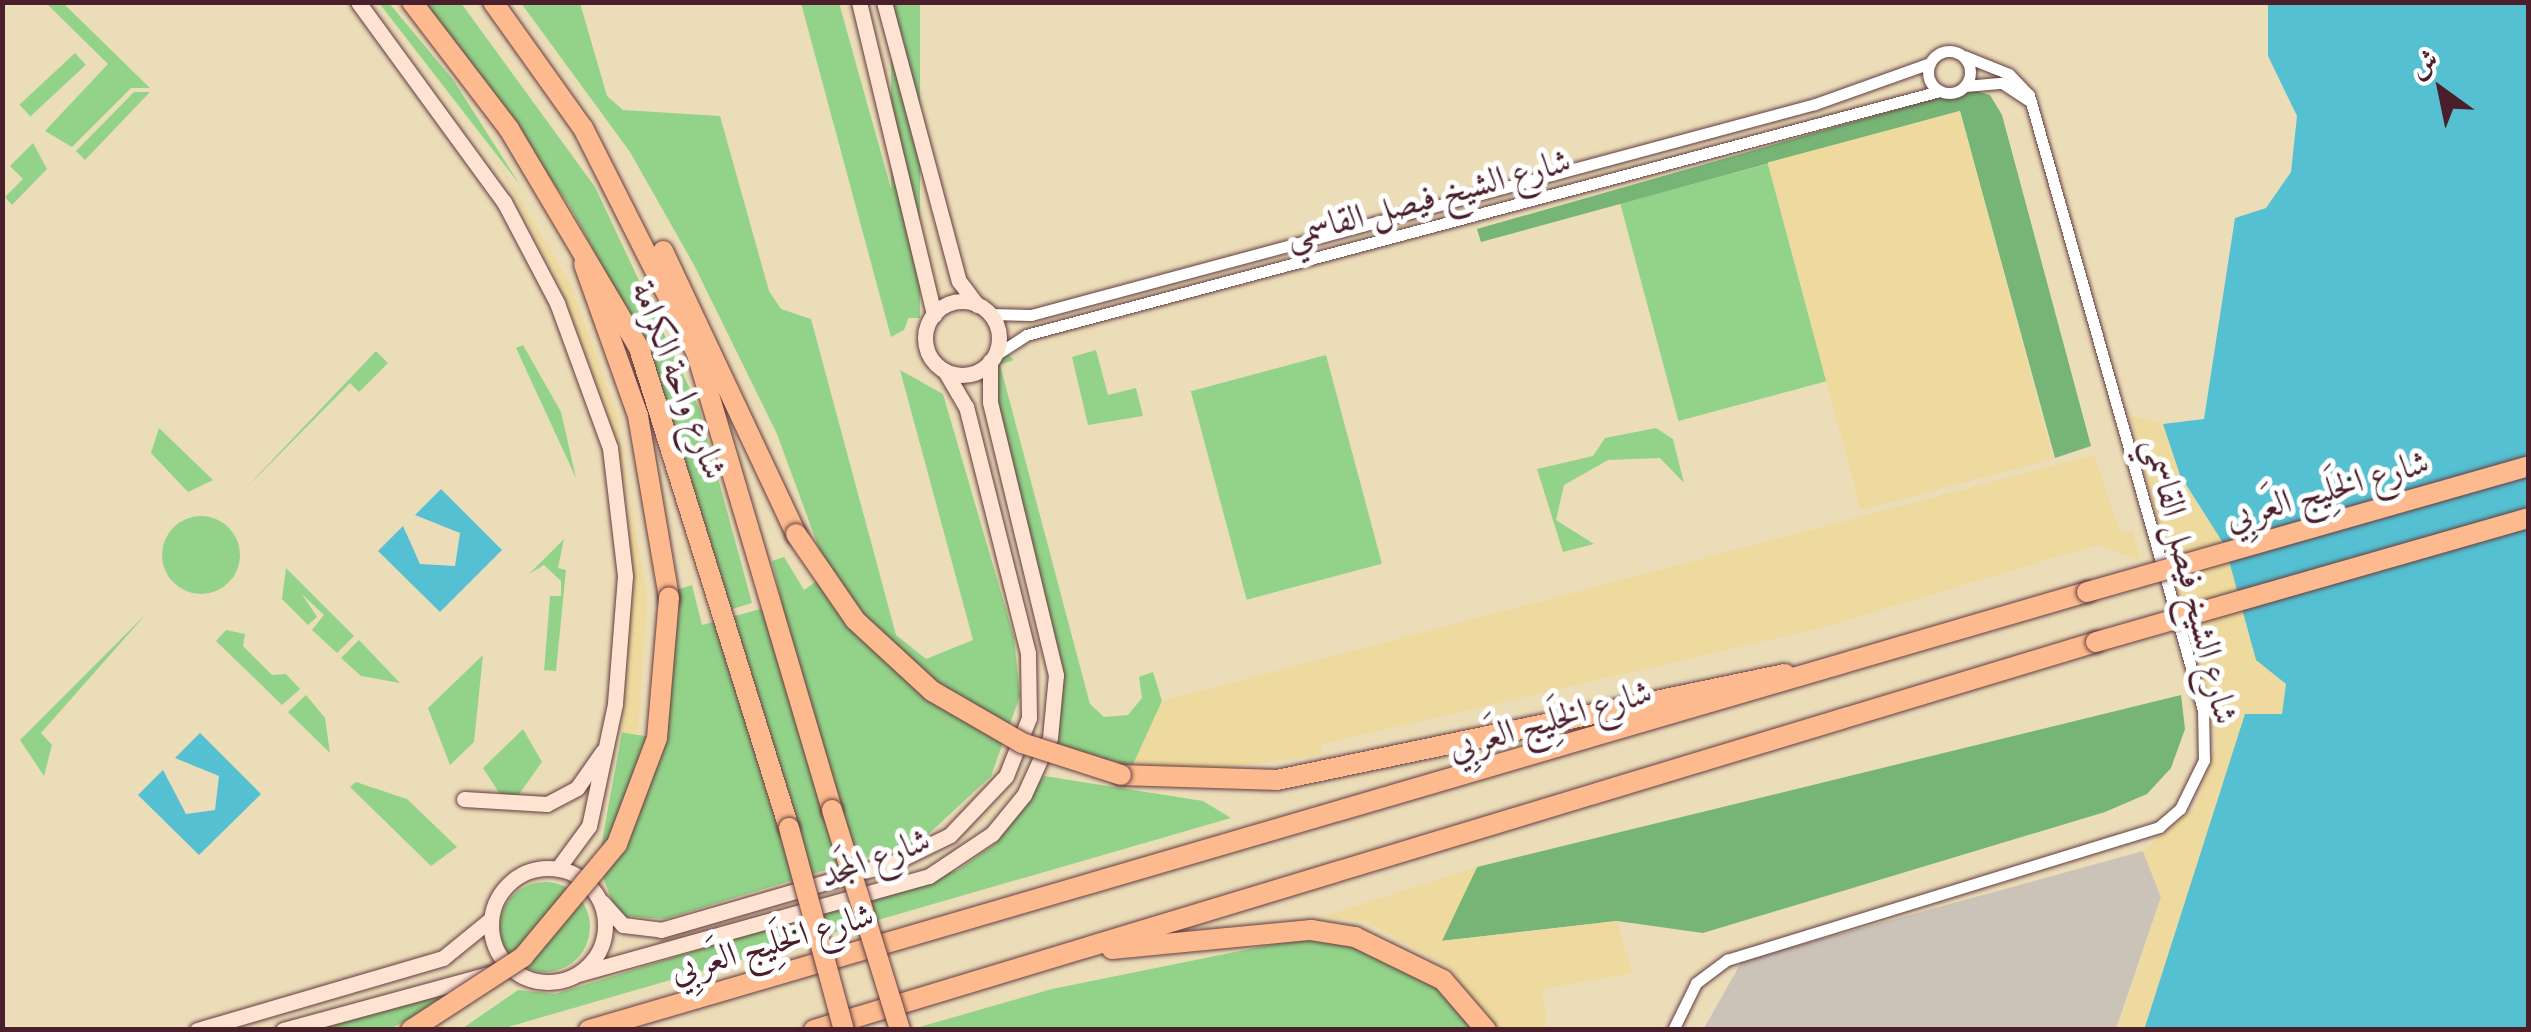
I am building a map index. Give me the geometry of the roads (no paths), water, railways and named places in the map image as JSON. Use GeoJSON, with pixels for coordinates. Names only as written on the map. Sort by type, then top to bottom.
{"type":"FeatureCollection","features":[{"type":"Feature","properties":{"kind":"highway","name":"شارع واحة الكرامة"},"geometry":{"type":"LineString","coordinates":[[412,2],[601,270],[670,425],[844,1030]]}},
{"type":"Feature","properties":{"kind":"highway","name":"شارع واحة الكرامة"},"geometry":{"type":"LineString","coordinates":[[493,2],[583,128],[669,290],[722,417],[832,810],[900,1030]]}},
{"type":"Feature","properties":{"kind":"highway"},"geometry":{"type":"LineString","coordinates":[[583,128],[693,304],[796,534],[855,620],[932,691],[1022,743],[1121,775],[1277,780],[1861,662]]}},
{"type":"Feature","properties":{"kind":"highway"},"geometry":{"type":"LineString","coordinates":[[410,1030],[524,958],[617,844],[657,738],[668,598],[638,416],[572,230]]}},
{"type":"Feature","properties":{"kind":"highway","name":"شارع الخَلِيج العَربِي"},"geometry":{"type":"LineString","coordinates":[[589,1030],[2528,466]]}},
{"type":"Feature","properties":{"kind":"highway"},"geometry":{"type":"LineString","coordinates":[[814,1030],[2096,642],[2528,518]]}},
{"type":"Feature","properties":{"kind":"highway"},"geometry":{"type":"LineString","coordinates":[[1080,951],[1311,930],[1356,936],[1444,980],[1486,1030]]}},
{"type":"Feature","properties":{"kind":"street"},"geometry":{"type":"LineString","coordinates":[[358,2],[504,202],[596,400],[623,527],[615,704],[588,826],[558,868]]}},
{"type":"Feature","properties":{"kind":"street"},"geometry":{"type":"LineString","coordinates":[[859,2],[934,314],[925,341],[946,372],[965,375],[992,359],[983,309],[960,281],[884,2]]}},
{"type":"Feature","properties":{"kind":"street","name":"شارع الشيخ فيصل القاسمي"},"geometry":{"type":"LineString","coordinates":[[983,309],[1061,307],[1815,104],[1930,62],[1946,51],[1964,56]]}},
{"type":"Feature","properties":{"kind":"street"},"geometry":{"type":"LineString","coordinates":[[1964,56],[2015,78],[2031,102],[2002,82],[1965,86],[1964,56]]}},
{"type":"Feature","properties":{"kind":"street"},"geometry":{"type":"LineString","coordinates":[[1930,62],[1940,92]]}},
{"type":"Feature","properties":{"kind":"street","name":"شارع الشيخ فيصل القاسمي"},"geometry":{"type":"LineString","coordinates":[[992,359],[1026,335],[1965,86]]}},
{"type":"Feature","properties":{"kind":"street","name":"شارع الشيخ فيصل القاسمي"},"geometry":{"type":"LineString","coordinates":[[1673,1030],[1696,983],[1726,960],[2134,840],[2180,809],[2195,786],[2202,710],[2031,102]]}},
{"type":"Feature","properties":{"kind":"street"},"geometry":{"type":"LineString","coordinates":[[934,314],[954,302],[983,309]]}},
{"type":"Feature","properties":{"kind":"street","name":"شارع المَجد"},"geometry":{"type":"LineString","coordinates":[[578,974],[929,876],[992,834],[1024,794],[1054,720],[1054,653],[990,402],[992,359]]}},
{"type":"Feature","properties":{"kind":"street","name":"شارع المَجد"},"geometry":{"type":"LineString","coordinates":[[602,902],[624,924],[660,930],[895,862],[950,835],[1006,776],[1028,718],[1028,653],[966,407],[946,372]]}},
{"type":"Feature","properties":{"kind":"street"},"geometry":{"type":"LineString","coordinates":[[464,799],[524,808],[568,794],[600,758],[615,704]]}},
{"type":"Feature","properties":{"kind":"street"},"geometry":{"type":"LineString","coordinates":[[197,1030],[443,958],[491,919],[512,880],[558,868],[584,880],[602,902],[603,942],[578,974],[539,982],[514,971],[496,948],[491,919]]}},
{"type":"Feature","properties":{"kind":"street"},"geometry":{"type":"LineString","coordinates":[[283,1030],[514,971]]}},
{"type":"Feature","properties":{"kind":"water"},"geometry":{"type":"Polygon","coordinates":[[[2268,3],[2528,3],[2528,1029],[2144,1030],[2245,714],[2282,714],[2286,684],[2256,660],[2225,546],[2180,475],[2163,424],[2204,419],[2235,218],[2266,208],[2291,172],[2297,116],[2268,56],[2268,3]]]}},
{"type":"Feature","properties":{"kind":"water"},"geometry":{"type":"Polygon","coordinates":[[[441,489],[502,550],[440,612],[378,551],[403,526],[420,564],[455,566],[460,533],[415,515],[441,489]]]}},
{"type":"Feature","properties":{"kind":"water"},"geometry":{"type":"Polygon","coordinates":[[[200,733],[261,794],[199,855],[138,795],[163,770],[186,814],[215,810],[219,776],[175,758],[200,733]]]}}]}
